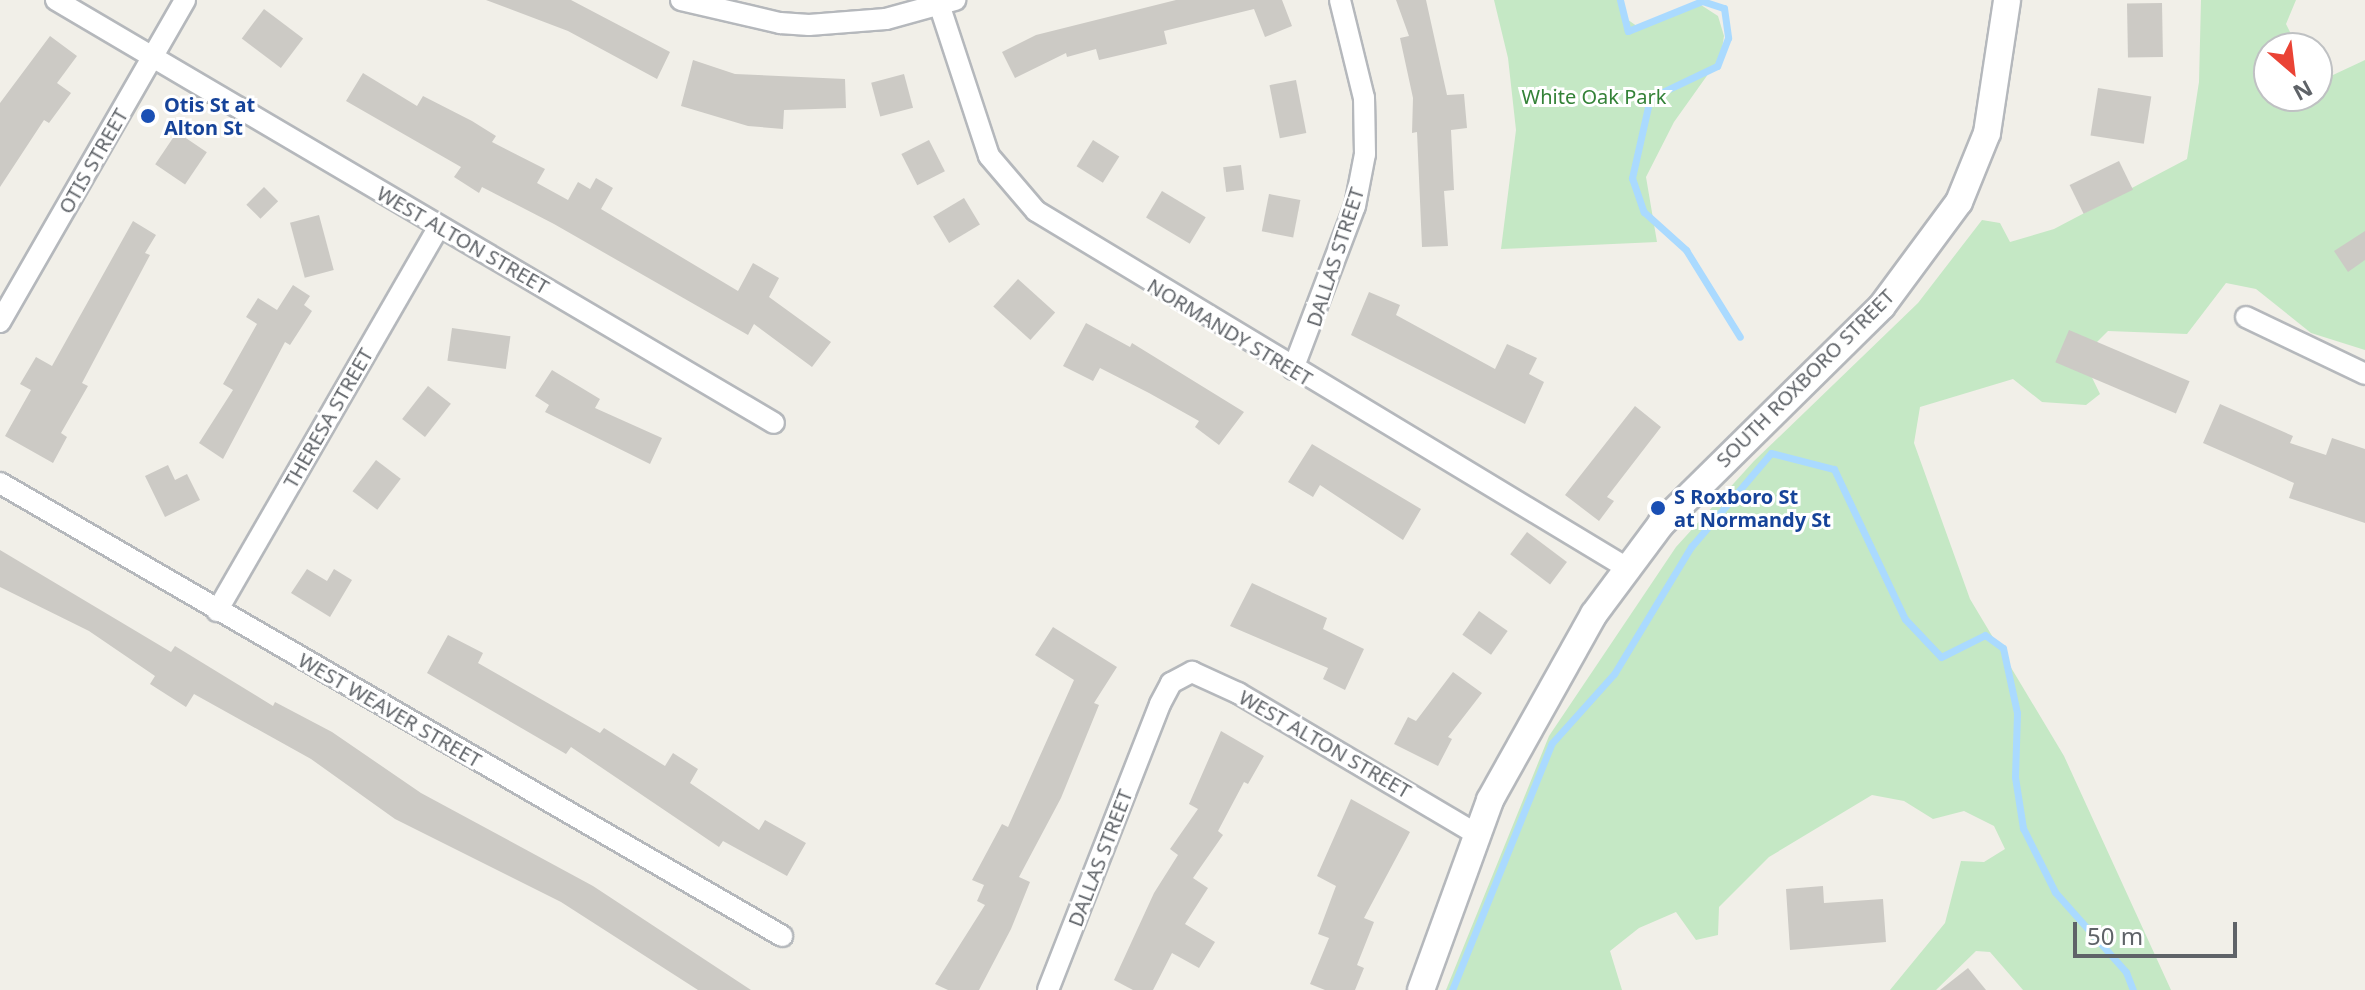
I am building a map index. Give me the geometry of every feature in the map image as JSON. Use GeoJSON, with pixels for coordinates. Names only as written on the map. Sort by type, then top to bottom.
{"type":"FeatureCollection","features":[{"type":"Feature","properties":{"kind":"street","name":"WEST ALTON STREET"},"geometry":{"type":"LineString","coordinates":[[56,0],[774,423]]}},
{"type":"Feature","properties":{"kind":"street","name":"OTIS STREET"},"geometry":{"type":"LineString","coordinates":[[0,322],[185,0]]}},
{"type":"Feature","properties":{"kind":"street"},"geometry":{"type":"LineString","coordinates":[[681,0],[780,23],[809,25],[886,19],[947,2]]}},
{"type":"Feature","properties":{"kind":"street","name":"DALLAS STREET"},"geometry":{"type":"LineString","coordinates":[[1293,369],[1355,206],[1365,154],[1364,98],[1340,0]]}},
{"type":"Feature","properties":{"kind":"street","name":"SOUTH ROXBORO STREET"},"geometry":{"type":"LineString","coordinates":[[1421,990],[1476,834],[1550,685],[1627,568],[1716,466],[1882,306],[1940,234],[1977,165],[1987,133],[2007,0]]}},
{"type":"Feature","properties":{"kind":"street","name":"NORMANDY STREET"},"geometry":{"type":"LineString","coordinates":[[947,2],[989,156],[1018,194],[1067,235],[1627,568]]}},
{"type":"Feature","properties":{"kind":"street","name":"THERESA STREET"},"geometry":{"type":"LineString","coordinates":[[217,611],[439,226]]}},
{"type":"Feature","properties":{"kind":"street"},"geometry":{"type":"LineString","coordinates":[[2246,317],[2365,374]]}},
{"type":"Feature","properties":{"kind":"street","name":"WEST WEAVER STREET"},"geometry":{"type":"LineString","coordinates":[[0,483],[782,936]]}},
{"type":"Feature","properties":{"kind":"street","name":"WEST ALTON STREET"},"geometry":{"type":"LineString","coordinates":[[1171,683],[1192,672],[1238,693],[1476,834]]}},
{"type":"Feature","properties":{"kind":"street","name":"DALLAS STREET"},"geometry":{"type":"LineString","coordinates":[[1048,990],[1171,683]]}},
{"type":"Feature","properties":{"kind":"green space","name":"White Oak Park"},"geometry":{"type":"Polygon","coordinates":[[[1494,0],[1622,0],[1624,17],[1641,29],[1701,5],[1718,16],[1724,36],[1721,56],[1674,122],[1646,177],[1657,242],[1501,249],[1516,130],[1508,58],[1494,0]]]}},
{"type":"Feature","properties":{"kind":"green space"},"geometry":{"type":"Polygon","coordinates":[[[2201,0],[2296,0],[2286,24],[2290,32],[2253,32],[2253,112],[2333,112],[2333,75],[2365,60],[2365,350],[2311,333],[2256,289],[2226,283],[2187,334],[2108,331],[2082,357],[2100,394],[2086,405],[2042,402],[2013,379],[1920,407],[1914,443],[1970,599],[2064,756],[2171,990],[2023,990],[1990,952],[1976,951],[1936,990],[1890,990],[1945,923],[1961,861],[1984,862],[2005,849],[1994,826],[1964,811],[1933,819],[1904,801],[1872,795],[1769,857],[1719,907],[1718,935],[1696,940],[1676,912],[1639,928],[1610,951],[1622,990],[1446,990],[1549,736],[1676,547],[1754,461],[1918,303],[1982,220],[2000,223],[2010,242],[2054,229],[2187,159],[2199,82],[2201,0]]]}},
{"type":"Feature","properties":{"kind":"building"},"geometry":{"type":"Polygon","coordinates":[[[486,0],[571,0],[670,52],[657,79],[568,31],[486,0]]]}},
{"type":"Feature","properties":{"kind":"building"},"geometry":{"type":"Polygon","coordinates":[[[1176,0],[1282,0],[1292,26],[1265,37],[1254,9],[1164,31],[1167,44],[1099,60],[1096,49],[1067,57],[1066,53],[1015,78],[1002,52],[1036,35],[1176,0]]]}},
{"type":"Feature","properties":{"kind":"building"},"geometry":{"type":"Polygon","coordinates":[[[1396,0],[1426,0],[1447,95],[1464,94],[1467,128],[1451,130],[1454,190],[1444,191],[1448,246],[1422,247],[1417,132],[1412,133],[1413,98],[1400,38],[1409,36],[1396,0]]]}},
{"type":"Feature","properties":{"kind":"building"},"geometry":{"type":"Polygon","coordinates":[[[2162,3],[2163,57],[2128,58],[2127,4],[2162,3]]]}},
{"type":"Feature","properties":{"kind":"building"},"geometry":{"type":"Polygon","coordinates":[[[264,9],[303,38],[281,68],[242,39],[264,9]]]}},
{"type":"Feature","properties":{"kind":"building"},"geometry":{"type":"Polygon","coordinates":[[[50,36],[77,56],[57,83],[71,93],[49,123],[44,120],[0,187],[0,103],[50,36]]]}},
{"type":"Feature","properties":{"kind":"building"},"geometry":{"type":"Polygon","coordinates":[[[693,60],[735,74],[845,79],[846,108],[784,110],[783,129],[748,126],[681,106],[693,60]]]}},
{"type":"Feature","properties":{"kind":"building"},"geometry":{"type":"Polygon","coordinates":[[[363,73],[417,106],[423,96],[472,121],[496,136],[492,142],[545,169],[537,183],[568,200],[578,182],[590,189],[596,178],[613,188],[601,209],[738,291],[753,263],[779,278],[769,297],[831,342],[812,367],[754,324],[748,335],[554,224],[482,187],[479,193],[454,177],[461,167],[346,101],[363,73]]]}},
{"type":"Feature","properties":{"kind":"building"},"geometry":{"type":"Polygon","coordinates":[[[904,74],[913,108],[880,117],[871,83],[904,74]]]}},
{"type":"Feature","properties":{"kind":"building"},"geometry":{"type":"Polygon","coordinates":[[[1296,80],[1306,133],[1280,138],[1269,85],[1296,80]]]}},
{"type":"Feature","properties":{"kind":"building"},"geometry":{"type":"Polygon","coordinates":[[[2098,88],[2151,96],[2144,144],[2090,135],[2098,88]]]}},
{"type":"Feature","properties":{"kind":"building"},"geometry":{"type":"Polygon","coordinates":[[[177,132],[207,152],[185,184],[155,164],[177,132]]]}},
{"type":"Feature","properties":{"kind":"building"},"geometry":{"type":"Polygon","coordinates":[[[929,140],[945,171],[917,185],[901,154],[929,140]]]}},
{"type":"Feature","properties":{"kind":"building"},"geometry":{"type":"Polygon","coordinates":[[[1093,140],[1119,156],[1103,183],[1077,166],[1093,140]]]}},
{"type":"Feature","properties":{"kind":"building"},"geometry":{"type":"Polygon","coordinates":[[[2119,161],[2133,190],[2084,214],[2070,185],[2119,161]]]}},
{"type":"Feature","properties":{"kind":"building"},"geometry":{"type":"Polygon","coordinates":[[[1241,165],[1244,190],[1226,192],[1223,167],[1241,165]]]}},
{"type":"Feature","properties":{"kind":"building"},"geometry":{"type":"Polygon","coordinates":[[[264,187],[278,201],[260,219],[246,205],[264,187]]]}},
{"type":"Feature","properties":{"kind":"building"},"geometry":{"type":"Polygon","coordinates":[[[1162,191],[1206,217],[1190,244],[1146,218],[1162,191]]]}},
{"type":"Feature","properties":{"kind":"building"},"geometry":{"type":"Polygon","coordinates":[[[1269,194],[1300,200],[1293,237],[1262,231],[1269,194]]]}},
{"type":"Feature","properties":{"kind":"building"},"geometry":{"type":"Polygon","coordinates":[[[964,198],[980,225],[949,243],[933,217],[964,198]]]}},
{"type":"Feature","properties":{"kind":"building"},"geometry":{"type":"Polygon","coordinates":[[[319,215],[334,270],[305,278],[290,223],[319,215]]]}},
{"type":"Feature","properties":{"kind":"building"},"geometry":{"type":"Polygon","coordinates":[[[133,221],[156,235],[145,253],[150,255],[82,383],[88,386],[61,433],[67,437],[53,463],[5,436],[31,390],[20,384],[36,357],[52,366],[133,221]]]}},
{"type":"Feature","properties":{"kind":"building"},"geometry":{"type":"Polygon","coordinates":[[[2365,231],[2365,260],[2348,272],[2334,251],[2365,231]]]}},
{"type":"Feature","properties":{"kind":"building"},"geometry":{"type":"Polygon","coordinates":[[[1018,279],[1055,312],[1030,340],[993,306],[1018,279]]]}},
{"type":"Feature","properties":{"kind":"building"},"geometry":{"type":"Polygon","coordinates":[[[293,285],[310,296],[304,305],[312,311],[290,345],[285,342],[223,459],[199,443],[233,390],[223,384],[257,324],[246,317],[258,298],[277,310],[293,285]]]}},
{"type":"Feature","properties":{"kind":"building"},"geometry":{"type":"Polygon","coordinates":[[[1369,292],[1400,305],[1396,315],[1495,369],[1507,344],[1537,358],[1529,374],[1544,382],[1525,424],[1351,335],[1369,292]]]}},
{"type":"Feature","properties":{"kind":"building"},"geometry":{"type":"Polygon","coordinates":[[[1086,323],[1130,347],[1132,343],[1244,412],[1219,445],[1195,427],[1199,421],[1100,368],[1093,381],[1063,366],[1086,323]]]}},
{"type":"Feature","properties":{"kind":"building"},"geometry":{"type":"Polygon","coordinates":[[[452,328],[510,336],[506,369],[447,361],[452,328]]]}},
{"type":"Feature","properties":{"kind":"building"},"geometry":{"type":"Polygon","coordinates":[[[2069,330],[2190,381],[2176,413],[2055,362],[2069,330]]]}},
{"type":"Feature","properties":{"kind":"building"},"geometry":{"type":"Polygon","coordinates":[[[552,370],[600,399],[595,408],[662,438],[650,464],[545,412],[549,405],[535,396],[552,370]]]}},
{"type":"Feature","properties":{"kind":"building"},"geometry":{"type":"Polygon","coordinates":[[[428,386],[451,404],[425,437],[402,419],[428,386]]]}},
{"type":"Feature","properties":{"kind":"building"},"geometry":{"type":"Polygon","coordinates":[[[2220,404],[2293,436],[2290,443],[2326,455],[2332,438],[2365,449],[2365,523],[2289,498],[2294,483],[2203,443],[2220,404]]]}},
{"type":"Feature","properties":{"kind":"building"},"geometry":{"type":"Polygon","coordinates":[[[1635,406],[1661,427],[1607,497],[1614,501],[1599,521],[1565,495],[1635,406]]]}},
{"type":"Feature","properties":{"kind":"building"},"geometry":{"type":"Polygon","coordinates":[[[1312,444],[1421,509],[1403,540],[1320,485],[1313,497],[1288,482],[1312,444]]]}},
{"type":"Feature","properties":{"kind":"building"},"geometry":{"type":"Polygon","coordinates":[[[376,460],[401,479],[377,510],[353,491],[376,460]]]}},
{"type":"Feature","properties":{"kind":"building"},"geometry":{"type":"Polygon","coordinates":[[[168,465],[175,480],[187,474],[200,500],[165,517],[145,476],[168,465]]]}},
{"type":"Feature","properties":{"kind":"building"},"geometry":{"type":"Polygon","coordinates":[[[1527,532],[1567,562],[1550,584],[1510,554],[1527,532]]]}},
{"type":"Feature","properties":{"kind":"building"},"geometry":{"type":"Polygon","coordinates":[[[0,550],[171,652],[175,646],[273,706],[275,702],[332,732],[421,793],[593,886],[751,990],[698,990],[561,902],[395,819],[311,759],[194,694],[186,707],[150,684],[155,676],[89,631],[0,587],[0,550]]]}},
{"type":"Feature","properties":{"kind":"building"},"geometry":{"type":"Polygon","coordinates":[[[307,569],[327,581],[334,569],[352,580],[330,617],[291,593],[307,569]]]}},
{"type":"Feature","properties":{"kind":"building"},"geometry":{"type":"Polygon","coordinates":[[[1252,583],[1327,618],[1323,629],[1364,649],[1345,690],[1323,679],[1328,668],[1230,626],[1252,583]]]}},
{"type":"Feature","properties":{"kind":"building"},"geometry":{"type":"Polygon","coordinates":[[[1479,611],[1508,631],[1491,655],[1462,635],[1479,611]]]}},
{"type":"Feature","properties":{"kind":"building"},"geometry":{"type":"Polygon","coordinates":[[[1053,627],[1117,667],[1094,703],[1099,705],[1061,798],[1019,877],[1030,882],[1011,929],[979,990],[948,990],[935,984],[985,905],[977,901],[984,885],[972,880],[1002,824],[1008,827],[1074,680],[1035,655],[1053,627]]]}},
{"type":"Feature","properties":{"kind":"building"},"geometry":{"type":"Polygon","coordinates":[[[448,635],[483,653],[478,663],[600,733],[604,728],[665,766],[673,753],[698,769],[690,783],[759,830],[765,820],[806,843],[787,876],[723,841],[719,847],[571,747],[566,754],[427,673],[448,635]]]}},
{"type":"Feature","properties":{"kind":"building"},"geometry":{"type":"Polygon","coordinates":[[[1453,672],[1482,693],[1448,737],[1452,739],[1438,766],[1394,744],[1408,717],[1416,721],[1453,672]]]}},
{"type":"Feature","properties":{"kind":"building"},"geometry":{"type":"Polygon","coordinates":[[[1221,731],[1264,756],[1248,784],[1244,782],[1218,831],[1223,835],[1193,878],[1208,888],[1185,924],[1215,942],[1199,968],[1172,953],[1153,990],[1133,990],[1114,980],[1154,893],[1178,855],[1170,849],[1198,809],[1189,804],[1221,731]]]}},
{"type":"Feature","properties":{"kind":"building"},"geometry":{"type":"Polygon","coordinates":[[[1351,799],[1410,832],[1364,918],[1374,922],[1357,965],[1364,968],[1355,990],[1325,990],[1310,984],[1329,938],[1318,934],[1336,886],[1317,876],[1351,799]]]}},
{"type":"Feature","properties":{"kind":"building"},"geometry":{"type":"Polygon","coordinates":[[[1823,886],[1824,903],[1883,899],[1886,942],[1790,950],[1786,889],[1823,886]]]}},
{"type":"Feature","properties":{"kind":"building"},"geometry":{"type":"Polygon","coordinates":[[[1968,968],[1986,990],[1940,990],[1968,968]]]}},
{"type":"Feature","properties":{"kind":"waterway"},"geometry":{"type":"LineString","coordinates":[[1620,0],[1628,31],[1702,1],[1724,8],[1728,38],[1717,66],[1650,98],[1632,178],[1644,212],[1686,250],[1740,337]]}},
{"type":"Feature","properties":{"kind":"waterway"},"geometry":{"type":"LineString","coordinates":[[1452,990],[1552,743],[1614,674],[1691,547],[1771,453],[1834,469],[1905,619],[1941,657],[1985,635],[2003,648],[2017,713],[2015,777],[2023,828],[2055,892],[2126,972],[2133,990]]}},
{"type":"Feature","properties":{"kind":"place","name":"Otis St at Alton St"},"geometry":{"type":"Point","coordinates":[148,116]}},
{"type":"Feature","properties":{"kind":"place","name":"S Roxboro St at Normandy St"},"geometry":{"type":"Point","coordinates":[1658,508]}}]}
